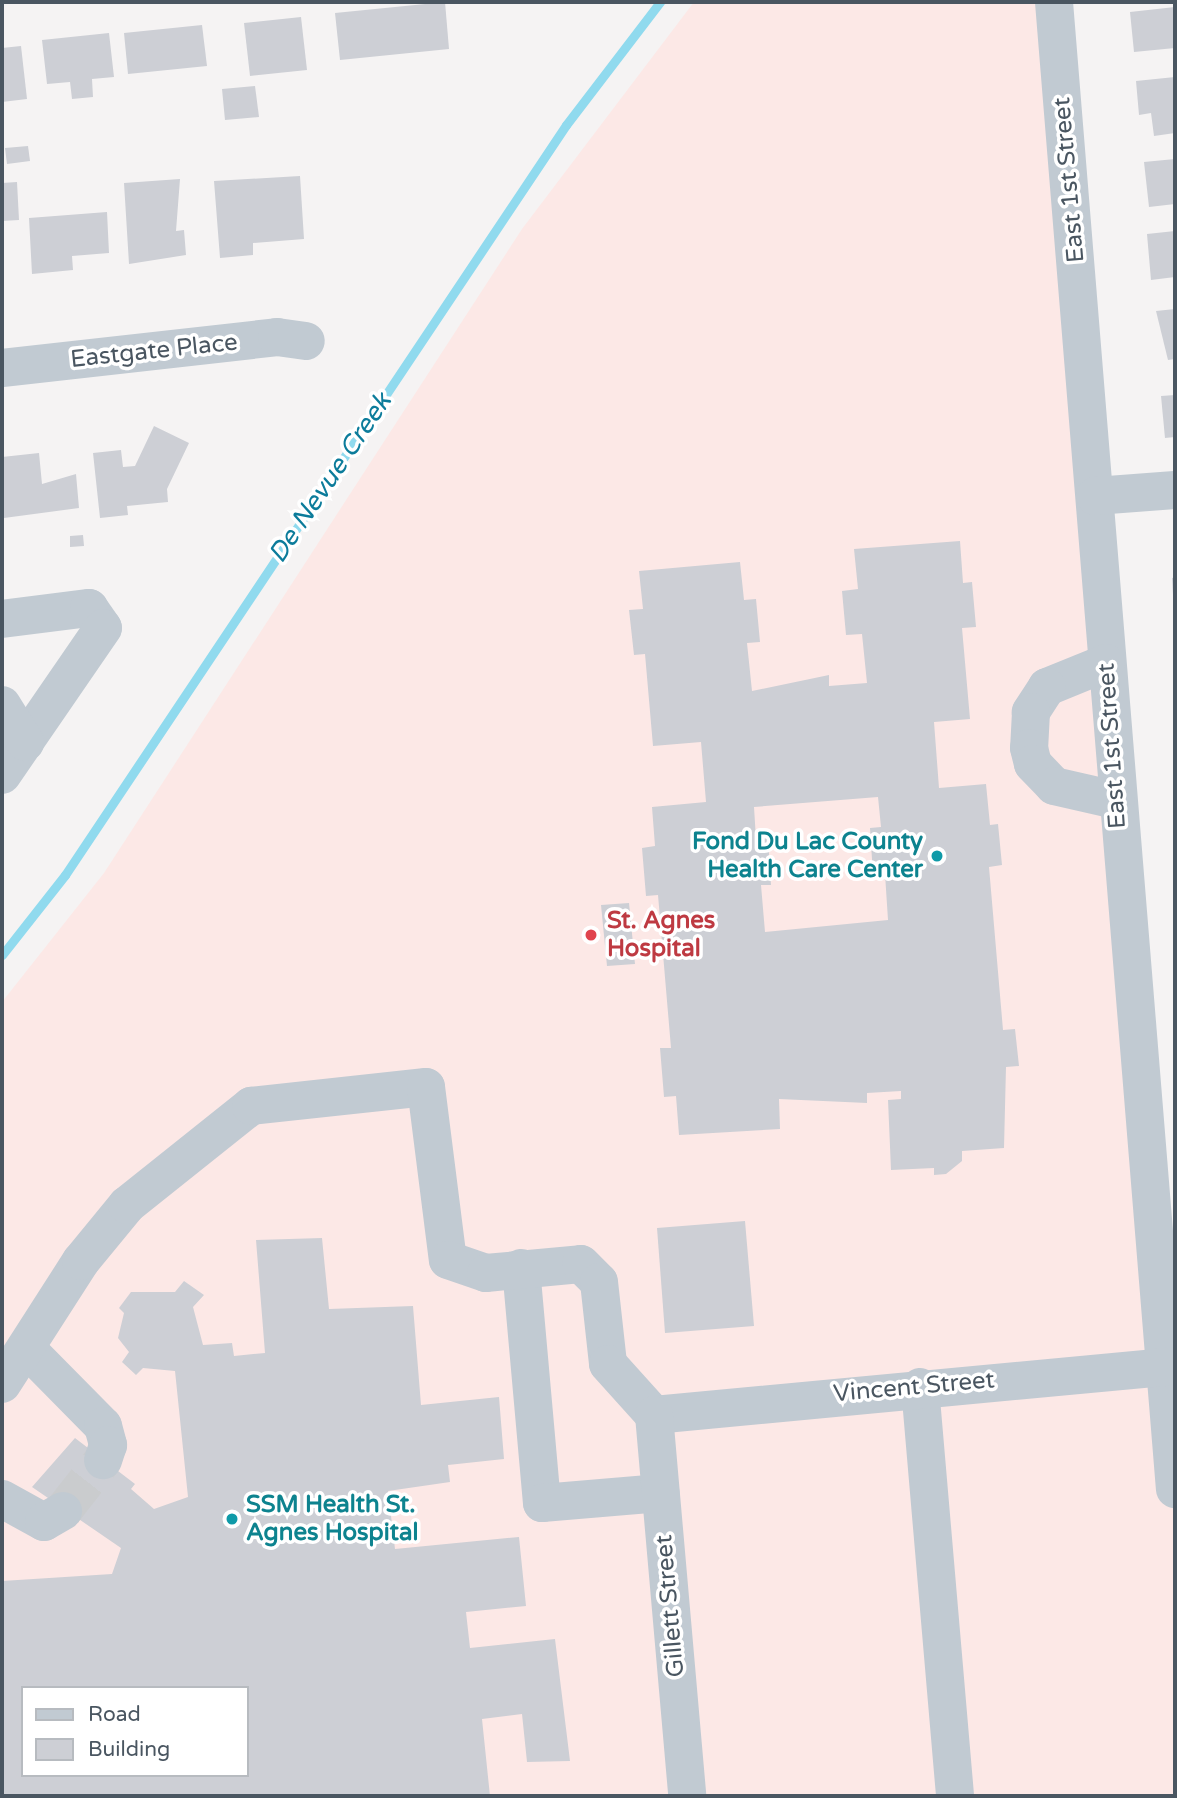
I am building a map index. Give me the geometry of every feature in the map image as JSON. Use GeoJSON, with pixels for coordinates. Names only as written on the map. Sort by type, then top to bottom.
{"type":"FeatureCollection","features":[{"type":"Feature","properties":{"kind":"street","name":"East 1st Street"},"geometry":{"type":"LineString","coordinates":[[1054,2],[1095,496],[1115,800],[1170,1366],[1175,1489]]}},
{"type":"Feature","properties":{"kind":"street","name":"Eastgate Place"},"geometry":{"type":"LineString","coordinates":[[2,368],[277,337],[306,341]]}},
{"type":"Feature","properties":{"kind":"street"},"geometry":{"type":"LineString","coordinates":[[1095,496],[1175,490]]}},
{"type":"Feature","properties":{"kind":"street"},"geometry":{"type":"LineString","coordinates":[[2,619],[89,608],[103,628],[2,775]]}},
{"type":"Feature","properties":{"kind":"street"},"geometry":{"type":"LineString","coordinates":[[1106,663],[1047,687],[1031,712],[1029,748],[1033,764],[1054,786],[1115,800]]}},
{"type":"Feature","properties":{"kind":"street"},"geometry":{"type":"LineString","coordinates":[[2,705],[25,741]]}},
{"type":"Feature","properties":{"kind":"street"},"geometry":{"type":"LineString","coordinates":[[2,1384],[27,1349],[81,1261],[127,1205],[251,1106],[426,1087],[448,1261],[486,1273],[581,1264],[599,1282],[608,1364],[654,1415]]}},
{"type":"Feature","properties":{"kind":"street"},"geometry":{"type":"LineString","coordinates":[[521,1268],[542,1503],[661,1493]]}},
{"type":"Feature","properties":{"kind":"street"},"geometry":{"type":"LineString","coordinates":[[27,1349],[103,1426],[108,1445],[103,1460]]}},
{"type":"Feature","properties":{"kind":"street","name":"Vincent Street"},"geometry":{"type":"LineString","coordinates":[[654,1415],[920,1387],[1170,1366]]}},
{"type":"Feature","properties":{"kind":"street"},"geometry":{"type":"LineString","coordinates":[[920,1387],[955,1796]]}},
{"type":"Feature","properties":{"kind":"street","name":"Gillett Street"},"geometry":{"type":"LineString","coordinates":[[654,1415],[687,1796]]}},
{"type":"Feature","properties":{"kind":"street"},"geometry":{"type":"LineString","coordinates":[[2,1499],[44,1522],[63,1511]]}},
{"type":"Feature","properties":{"kind":"shaded area","name":"St. Agnes Hospital"},"geometry":{"type":"Polygon","coordinates":[[[694,2],[1054,2],[1175,1489],[1175,1796],[2,1796],[2,1002],[104,873],[522,229],[694,2]]]}},
{"type":"Feature","properties":{"kind":"building"},"geometry":{"type":"Polygon","coordinates":[[[445,2],[449,49],[340,60],[335,13],[445,2]]]}},
{"type":"Feature","properties":{"kind":"building"},"geometry":{"type":"Polygon","coordinates":[[[1175,7],[1175,48],[1134,52],[1130,12],[1175,7]]]}},
{"type":"Feature","properties":{"kind":"building"},"geometry":{"type":"Polygon","coordinates":[[[301,17],[307,70],[250,76],[244,23],[301,17]]]}},
{"type":"Feature","properties":{"kind":"building"},"geometry":{"type":"Polygon","coordinates":[[[202,25],[207,66],[128,74],[124,33],[202,25]]]}},
{"type":"Feature","properties":{"kind":"building"},"geometry":{"type":"Polygon","coordinates":[[[109,33],[114,77],[92,79],[93,97],[72,99],[70,82],[47,84],[42,40],[109,33]]]}},
{"type":"Feature","properties":{"kind":"building"},"geometry":{"type":"Polygon","coordinates":[[[21,46],[27,99],[2,102],[2,48],[21,46]]]}},
{"type":"Feature","properties":{"kind":"building"},"geometry":{"type":"Polygon","coordinates":[[[1175,77],[1175,133],[1154,136],[1151,113],[1139,115],[1136,81],[1175,77]]]}},
{"type":"Feature","properties":{"kind":"building"},"geometry":{"type":"Polygon","coordinates":[[[255,86],[259,117],[225,120],[222,89],[255,86]]]}},
{"type":"Feature","properties":{"kind":"building"},"geometry":{"type":"Polygon","coordinates":[[[28,146],[30,161],[7,164],[5,148],[28,146]]]}},
{"type":"Feature","properties":{"kind":"building"},"geometry":{"type":"Polygon","coordinates":[[[1175,159],[1175,204],[1149,207],[1144,162],[1175,159]]]}},
{"type":"Feature","properties":{"kind":"building"},"geometry":{"type":"Polygon","coordinates":[[[300,176],[304,239],[253,243],[253,255],[220,258],[214,181],[300,176]]]}},
{"type":"Feature","properties":{"kind":"building"},"geometry":{"type":"Polygon","coordinates":[[[180,179],[176,231],[184,230],[186,255],[129,264],[124,183],[180,179]]]}},
{"type":"Feature","properties":{"kind":"building"},"geometry":{"type":"Polygon","coordinates":[[[17,182],[19,220],[2,221],[2,183],[17,182]]]}},
{"type":"Feature","properties":{"kind":"building"},"geometry":{"type":"Polygon","coordinates":[[[107,212],[109,253],[72,256],[73,270],[32,274],[29,218],[107,212]]]}},
{"type":"Feature","properties":{"kind":"building"},"geometry":{"type":"Polygon","coordinates":[[[1175,231],[1175,277],[1151,280],[1147,234],[1175,231]]]}},
{"type":"Feature","properties":{"kind":"building"},"geometry":{"type":"Polygon","coordinates":[[[1175,309],[1175,359],[1168,360],[1156,311],[1175,309]]]}},
{"type":"Feature","properties":{"kind":"building"},"geometry":{"type":"Polygon","coordinates":[[[1175,395],[1175,437],[1165,438],[1161,396],[1175,395]]]}},
{"type":"Feature","properties":{"kind":"building"},"geometry":{"type":"Polygon","coordinates":[[[154,426],[189,443],[167,489],[168,502],[127,506],[128,515],[100,518],[93,453],[121,450],[123,467],[135,466],[154,426]]]}},
{"type":"Feature","properties":{"kind":"building"},"geometry":{"type":"Polygon","coordinates":[[[39,453],[42,484],[76,474],[79,508],[4,518],[2,457],[39,453]]]}},
{"type":"Feature","properties":{"kind":"building"},"geometry":{"type":"Polygon","coordinates":[[[83,535],[84,546],[70,547],[70,536],[83,535]]]}},
{"type":"Feature","properties":{"kind":"building","name":"Fond Du Lac County Health Care Center"},"geometry":{"type":"Polygon","coordinates":[[[960,541],[963,583],[972,582],[976,627],[962,628],[970,719],[934,722],[939,788],[986,784],[990,825],[998,824],[1002,865],[989,867],[1003,1030],[1015,1029],[1019,1066],[1006,1067],[1004,1148],[962,1151],[962,1161],[946,1174],[934,1175],[934,1168],[891,1170],[888,1100],[901,1099],[901,1091],[867,1093],[867,1103],[779,1099],[780,1129],[679,1135],[676,1096],[664,1097],[660,1048],[671,1048],[658,895],[646,896],[642,848],[655,846],[652,807],[706,802],[701,742],[653,746],[645,654],[634,655],[629,610],[643,609],[639,571],[740,562],[744,600],[756,599],[760,642],[747,643],[752,691],[829,675],[829,686],[867,683],[862,634],[846,635],[842,591],[858,589],[854,549],[960,541]],[[878,797],[754,807],[756,839],[768,838],[771,885],[761,885],[765,932],[888,920],[885,874],[873,875],[870,828],[881,827],[878,797]]]}},
{"type":"Feature","properties":{"kind":"building"},"geometry":{"type":"Polygon","coordinates":[[[1175,577],[1175,595],[1173,595],[1172,578],[1175,577]]]}},
{"type":"Feature","properties":{"kind":"building"},"geometry":{"type":"Polygon","coordinates":[[[629,903],[635,964],[607,966],[601,905],[629,903]]]}},
{"type":"Feature","properties":{"kind":"building"},"geometry":{"type":"Polygon","coordinates":[[[745,1221],[754,1326],[665,1333],[657,1228],[745,1221]]]}},
{"type":"Feature","properties":{"kind":"building","name":"SSM Health St. Agnes Hospital"},"geometry":{"type":"Polygon","coordinates":[[[322,1238],[329,1309],[413,1306],[421,1405],[499,1397],[504,1459],[448,1465],[450,1482],[388,1491],[395,1549],[519,1537],[526,1606],[466,1612],[470,1648],[555,1639],[570,1761],[527,1762],[522,1714],[482,1719],[490,1796],[2,1796],[2,1581],[112,1574],[121,1548],[32,1487],[75,1438],[135,1484],[131,1489],[154,1509],[188,1497],[175,1371],[143,1368],[136,1375],[122,1362],[129,1352],[118,1338],[124,1313],[119,1308],[131,1292],[175,1292],[184,1281],[204,1295],[193,1307],[203,1345],[232,1343],[234,1356],[265,1353],[256,1240],[322,1238]]]}},
{"type":"Feature","properties":{"kind":"waterway","name":"De Nevue Creek"},"geometry":{"type":"LineString","coordinates":[[2,955],[65,875],[566,125],[660,2]]}},
{"type":"Feature","properties":{"kind":"tunnel"},"geometry":{"type":"LineString","coordinates":[[63,1511],[103,1460]]}},
{"type":"Feature","properties":{"kind":"place","name":"Fond Du Lac County Health Care Center"},"geometry":{"type":"Point","coordinates":[937,856]}},
{"type":"Feature","properties":{"kind":"place","name":"St. Agnes Hospital"},"geometry":{"type":"Point","coordinates":[591,935]}},
{"type":"Feature","properties":{"kind":"place","name":"SSM Health St. Agnes Hospital"},"geometry":{"type":"Point","coordinates":[232,1519]}}]}
